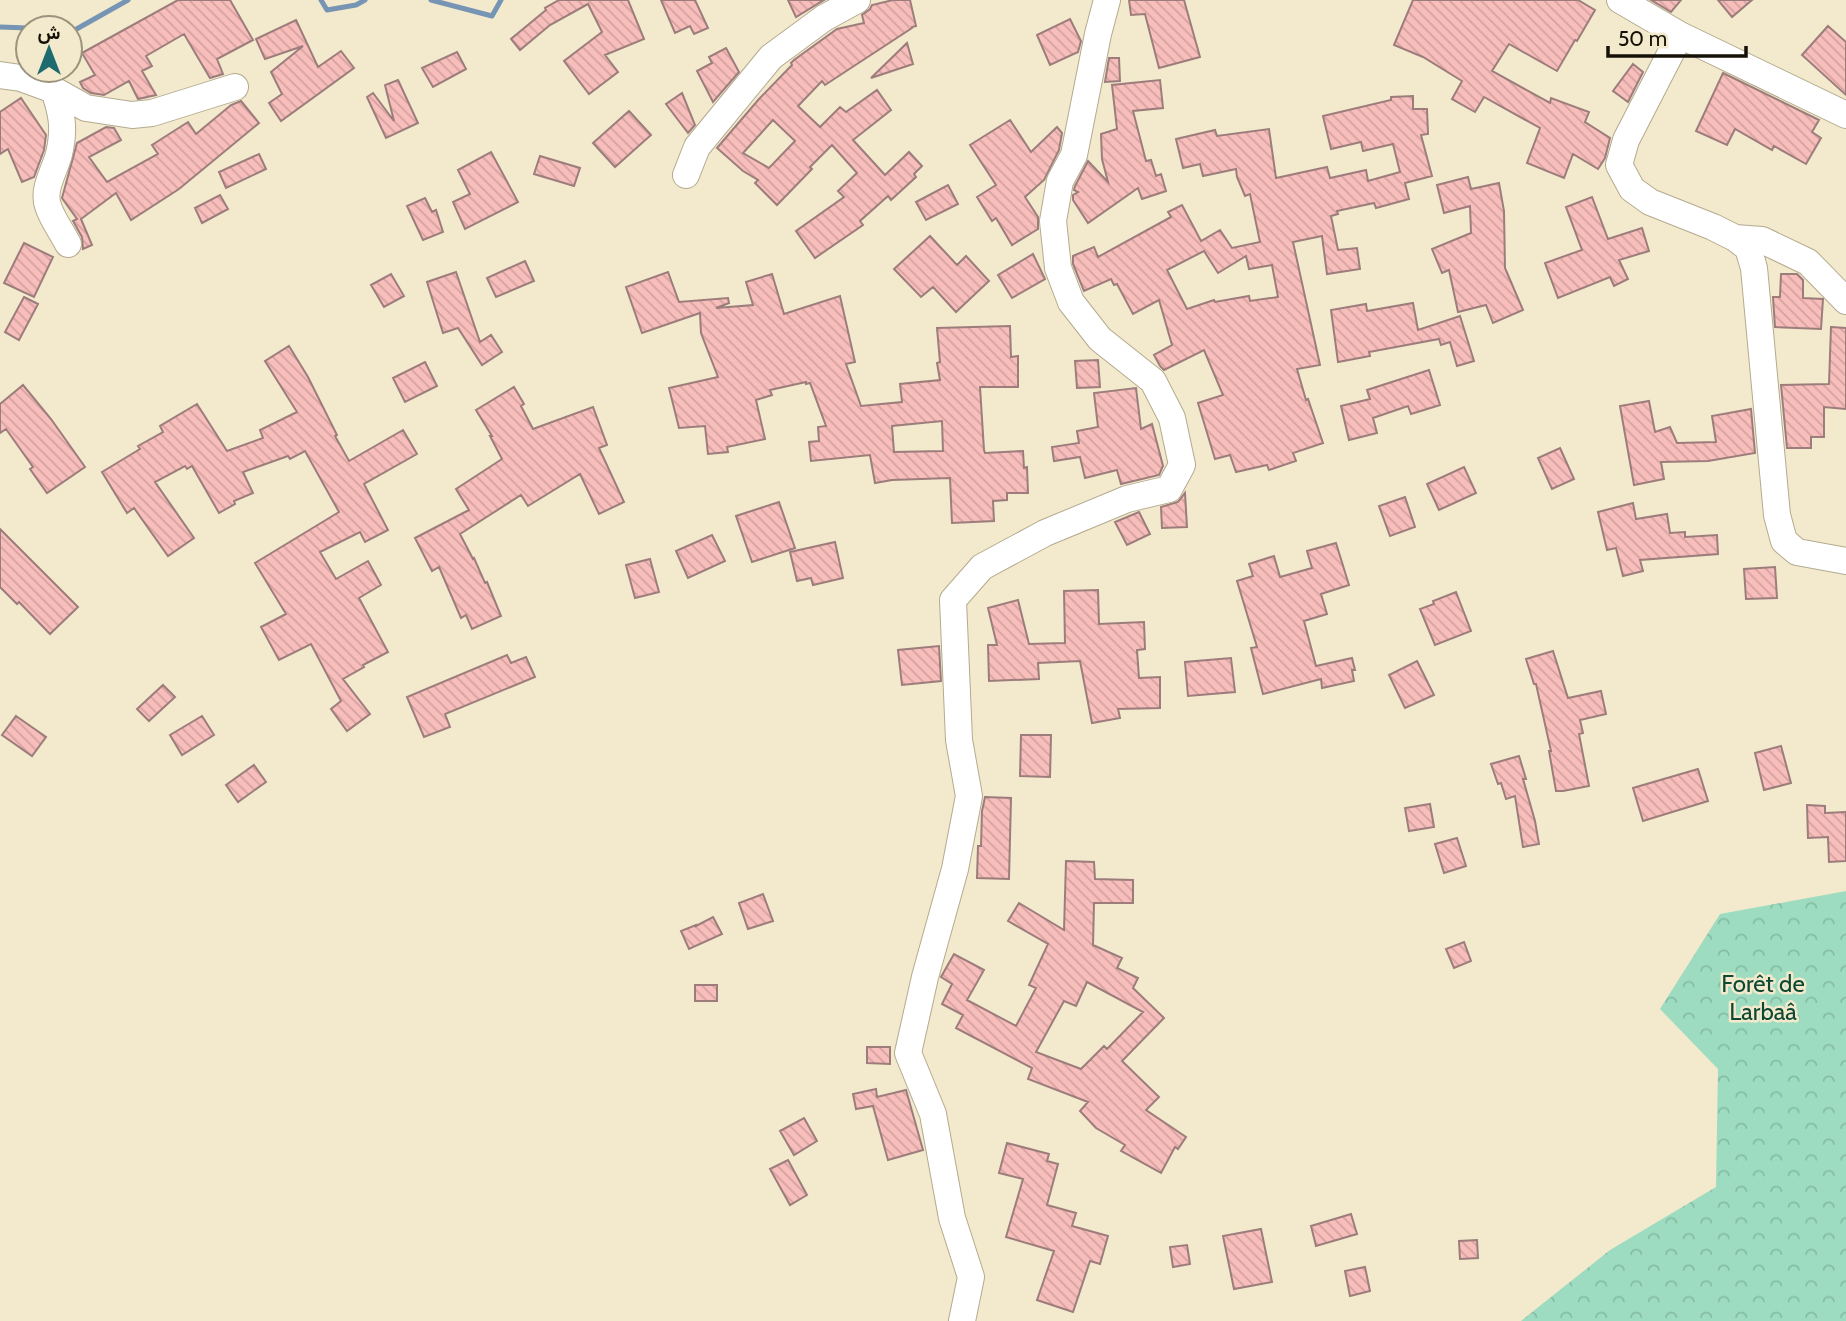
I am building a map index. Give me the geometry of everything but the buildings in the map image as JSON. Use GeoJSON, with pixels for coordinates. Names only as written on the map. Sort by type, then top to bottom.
{"type":"FeatureCollection","features":[{"type":"Feature","properties":{"kind":"street"},"geometry":{"type":"LineString","coordinates":[[686,175],[697,147],[771,57],[824,18],[857,0]]}},
{"type":"Feature","properties":{"kind":"street"},"geometry":{"type":"LineString","coordinates":[[962,1321],[971,1277],[952,1218],[933,1114],[908,1053],[925,977],[955,869],[969,796],[959,740],[953,600],[982,567],[1045,533],[1127,499],[1169,489],[1182,465],[1172,418],[1153,381],[1100,339],[1071,302],[1058,268],[1053,220],[1060,181],[1074,155],[1107,0]]}},
{"type":"Feature","properties":{"kind":"street"},"geometry":{"type":"LineString","coordinates":[[1620,0],[1680,35],[1846,116]]}},
{"type":"Feature","properties":{"kind":"street"},"geometry":{"type":"LineString","coordinates":[[1680,35],[1626,140],[1619,165],[1632,188],[1650,202],[1713,227],[1748,248],[1754,268],[1777,515],[1784,541],[1797,552],[1846,561]]}},
{"type":"Feature","properties":{"kind":"street"},"geometry":{"type":"LineString","coordinates":[[0,75],[21,78],[54,90],[86,108],[132,115],[152,113],[236,87]]}},
{"type":"Feature","properties":{"kind":"street"},"geometry":{"type":"LineString","coordinates":[[54,90],[62,117],[62,132],[60,152],[46,193],[48,206],[68,244]]}},
{"type":"Feature","properties":{"kind":"street"},"geometry":{"type":"LineString","coordinates":[[1735,238],[1762,240],[1808,262],[1846,301]]}},
{"type":"Feature","properties":{"kind":"green space","name":"Forêt de Larbaâ"},"geometry":{"type":"Polygon","coordinates":[[[1846,891],[1846,1321],[1521,1321],[1610,1250],[1716,1187],[1718,1069],[1660,1009],[1720,914],[1846,891]]]}},
{"type":"Feature","properties":{"kind":"waterway"},"geometry":{"type":"LineString","coordinates":[[84,25],[128,0]]}},
{"type":"Feature","properties":{"kind":"waterway"},"geometry":{"type":"LineString","coordinates":[[321,0],[327,10],[356,5],[365,0]]}},
{"type":"Feature","properties":{"kind":"waterway"},"geometry":{"type":"LineString","coordinates":[[431,0],[492,16],[501,0]]}},
{"type":"Feature","properties":{"kind":"waterway"},"geometry":{"type":"LineString","coordinates":[[0,27],[14,28]]}}]}
